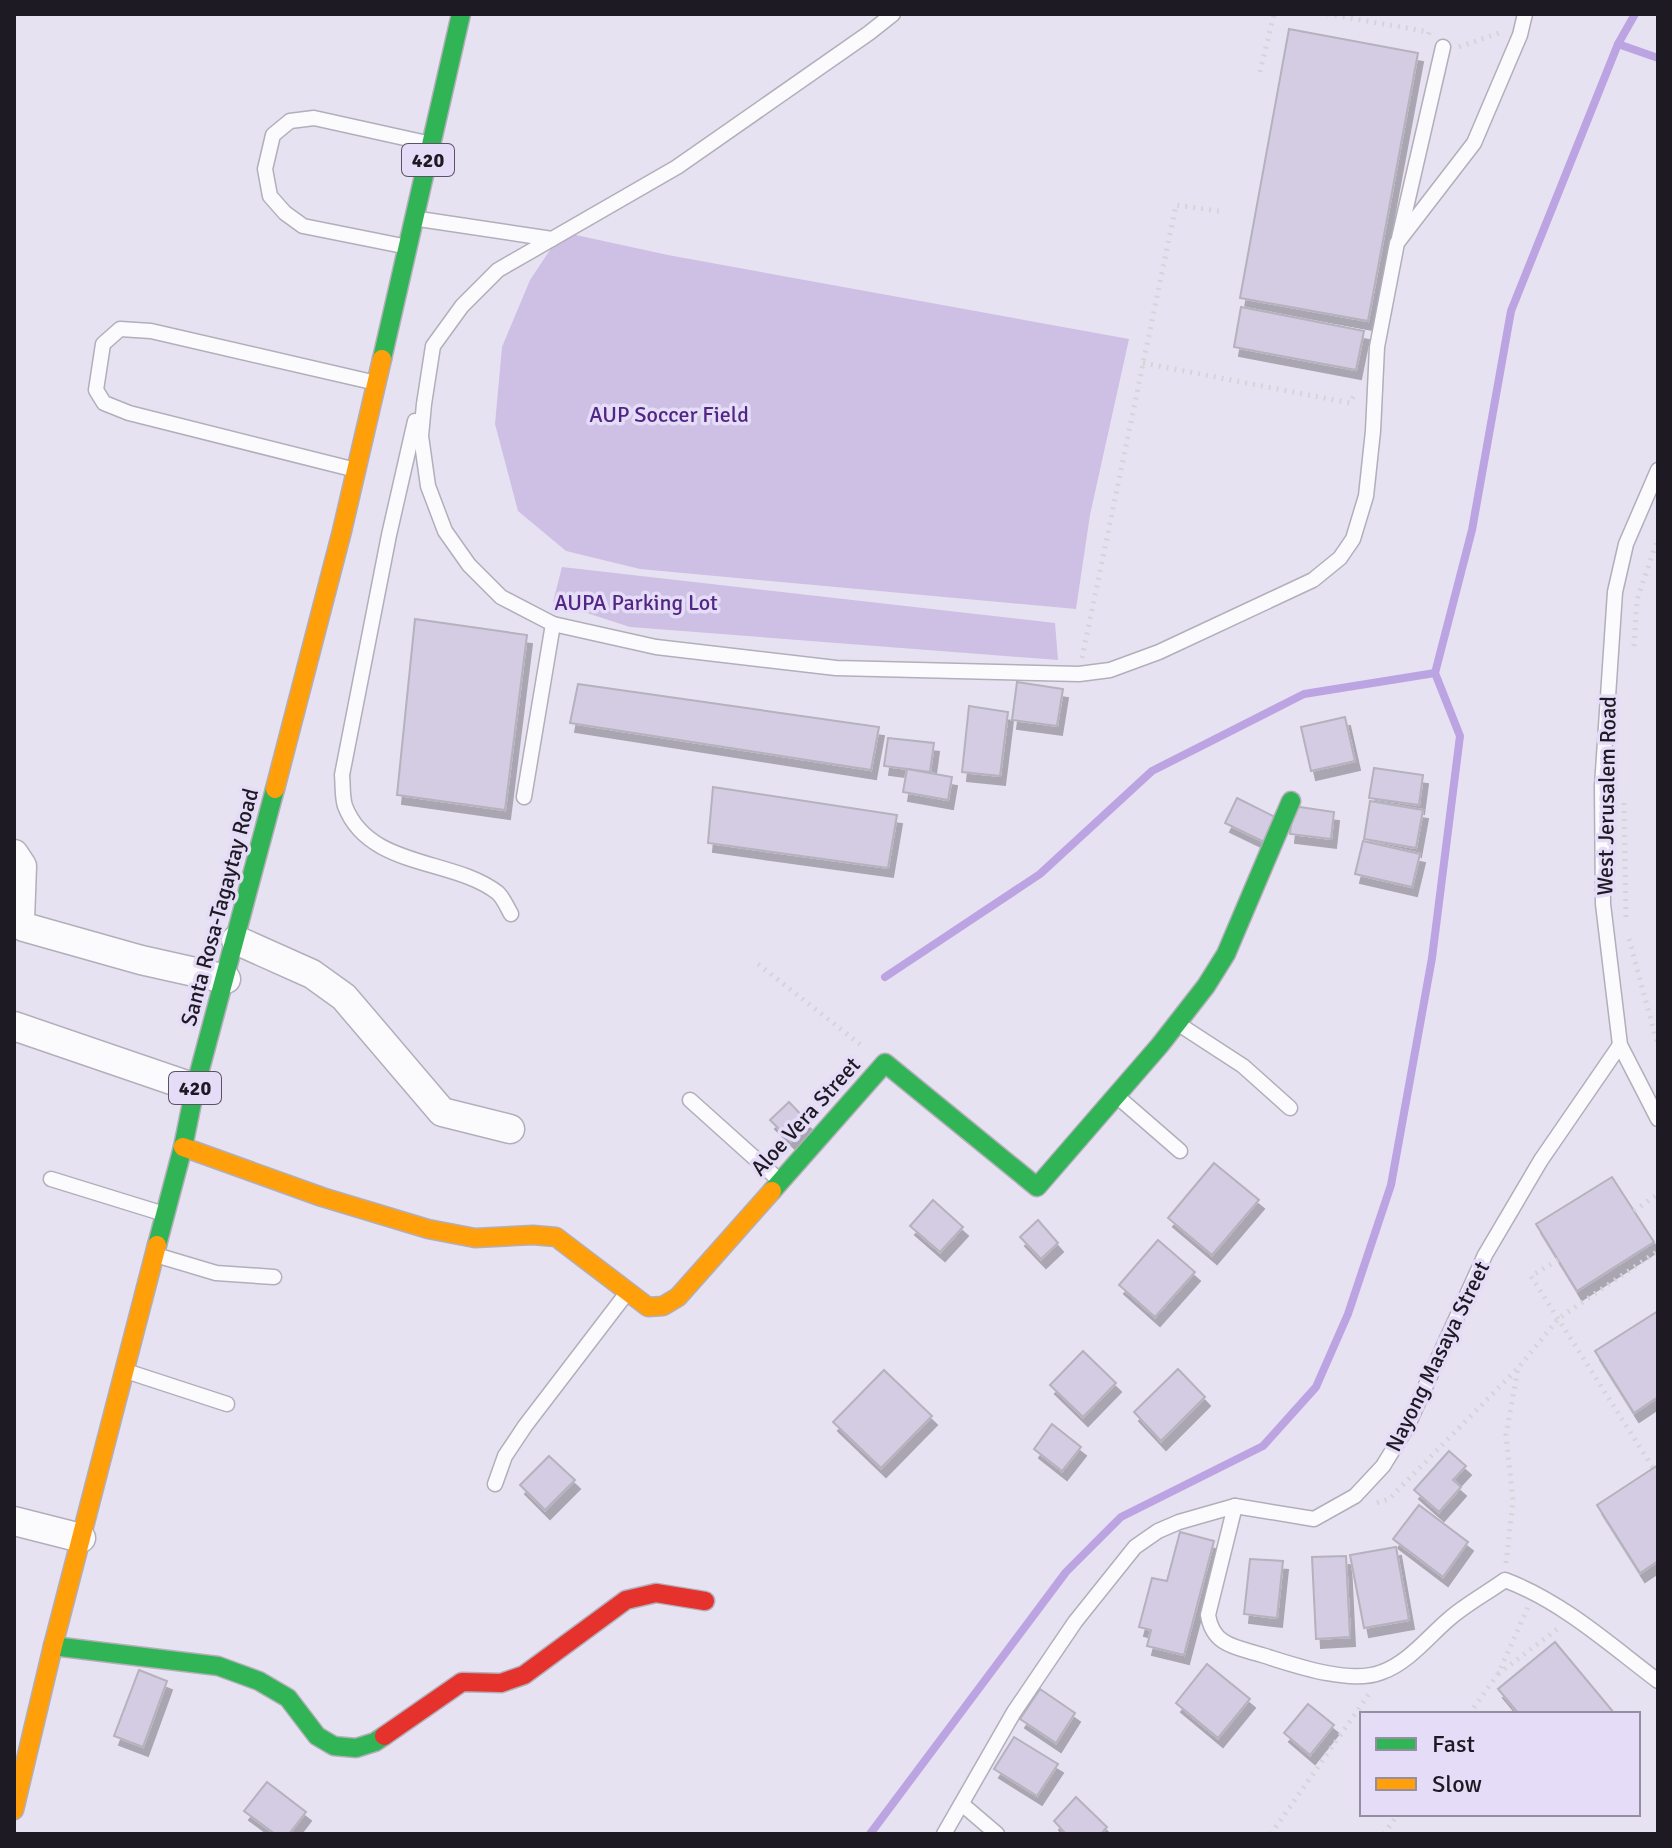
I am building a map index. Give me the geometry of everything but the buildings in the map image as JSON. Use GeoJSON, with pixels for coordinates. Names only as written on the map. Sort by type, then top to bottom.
{"type":"FeatureCollection","features":[{"type":"Feature","properties":{"kind":"street","name":"Santa Rosa-Tagaytay Road"},"geometry":{"type":"LineString","coordinates":[[14,1810],[53,1646],[183,1147],[195,1088],[226,979],[356,470],[461,14]]}},
{"type":"Feature","properties":{"kind":"street","name":"Aloe Vera Street"},"geometry":{"type":"LineString","coordinates":[[183,1147],[343,1204],[419,1227],[469,1238],[538,1234],[556,1237],[648,1307],[663,1306],[678,1297],[885,1063],[1037,1187],[1180,1024],[1226,954],[1291,801]]}},
{"type":"Feature","properties":{"kind":"street"},"geometry":{"type":"LineString","coordinates":[[14,854],[22,866],[20,920],[24,927],[141,960],[226,979]]}},
{"type":"Feature","properties":{"kind":"street"},"geometry":{"type":"LineString","coordinates":[[236,940],[312,974],[344,997],[442,1112],[510,1129]]}},
{"type":"Feature","properties":{"kind":"street"},"geometry":{"type":"LineString","coordinates":[[14,1026],[195,1088]]}},
{"type":"Feature","properties":{"kind":"street"},"geometry":{"type":"LineString","coordinates":[[14,1521],[81,1538]]}},
{"type":"Feature","properties":{"kind":"street"},"geometry":{"type":"LineString","coordinates":[[53,1646],[218,1666],[259,1681],[288,1698],[317,1736],[334,1746],[356,1748],[375,1742],[462,1682],[501,1683],[524,1675],[626,1600],[643,1592],[705,1601]]}},
{"type":"Feature","properties":{"kind":"lane"},"geometry":{"type":"LineString","coordinates":[[511,914],[501,896],[480,881],[418,863],[375,841],[355,824],[344,804],[342,775],[389,535],[433,346],[462,306],[498,270],[677,167],[893,14]]}},
{"type":"Feature","properties":{"kind":"lane"},"geometry":{"type":"LineString","coordinates":[[1397,243],[1474,143],[1520,35],[1525,14]]}},
{"type":"Feature","properties":{"kind":"lane"},"geometry":{"type":"LineString","coordinates":[[433,346],[421,436],[428,486],[445,531],[469,565],[501,597],[553,624],[656,647],[836,668],[1079,674],[1110,670],[1159,652],[1313,580],[1340,558],[1353,539],[1366,496],[1377,347],[1397,243],[1443,47]]}},
{"type":"Feature","properties":{"kind":"lane"},"geometry":{"type":"LineString","coordinates":[[407,247],[303,226],[285,213],[270,196],[265,169],[273,135],[290,121],[314,118],[432,144]]}},
{"type":"Feature","properties":{"kind":"lane"},"geometry":{"type":"LineString","coordinates":[[414,219],[552,239]]}},
{"type":"Feature","properties":{"kind":"lane"},"geometry":{"type":"LineString","coordinates":[[356,470],[129,413],[104,403],[96,390],[103,344],[120,329],[151,331],[376,383]]}},
{"type":"Feature","properties":{"kind":"lane","name":"West Jerusalem Road"},"geometry":{"type":"LineString","coordinates":[[1658,470],[1626,544],[1615,592],[1602,786],[1603,889],[1620,1045],[1658,1119]]}},
{"type":"Feature","properties":{"kind":"lane"},"geometry":{"type":"LineString","coordinates":[[524,797],[553,624]]}},
{"type":"Feature","properties":{"kind":"lane"},"geometry":{"type":"LineString","coordinates":[[1180,1024],[1243,1066],[1290,1108]]}},
{"type":"Feature","properties":{"kind":"lane","name":"Nayong Masaya Street"},"geometry":{"type":"LineString","coordinates":[[944,1834],[1014,1712],[1075,1622],[1135,1547],[1158,1531],[1179,1522],[1235,1506],[1314,1519],[1355,1496],[1383,1466],[1407,1427],[1485,1255],[1541,1160],[1620,1045]]}},
{"type":"Feature","properties":{"kind":"lane"},"geometry":{"type":"LineString","coordinates":[[1116,1095],[1180,1151]]}},
{"type":"Feature","properties":{"kind":"lane"},"geometry":{"type":"LineString","coordinates":[[690,1100],[780,1181]]}},
{"type":"Feature","properties":{"kind":"lane"},"geometry":{"type":"LineString","coordinates":[[51,1179],[165,1214]]}},
{"type":"Feature","properties":{"kind":"lane"},"geometry":{"type":"LineString","coordinates":[[155,1255],[216,1273],[274,1277]]}},
{"type":"Feature","properties":{"kind":"lane"},"geometry":{"type":"LineString","coordinates":[[495,1484],[505,1456],[525,1426],[628,1290]]}},
{"type":"Feature","properties":{"kind":"lane"},"geometry":{"type":"LineString","coordinates":[[125,1370],[227,1404]]}},
{"type":"Feature","properties":{"kind":"lane"},"geometry":{"type":"LineString","coordinates":[[1235,1506],[1208,1615],[1210,1630],[1226,1644],[1306,1669],[1350,1675],[1384,1672],[1405,1658],[1452,1616],[1505,1580],[1535,1592],[1574,1617],[1658,1681]]}},
{"type":"Feature","properties":{"kind":"lane"},"geometry":{"type":"LineString","coordinates":[[963,1805],[997,1834]]}},
{"type":"Feature","properties":{"kind":"path"},"geometry":{"type":"LineString","coordinates":[[1260,72],[1274,14]]}},
{"type":"Feature","properties":{"kind":"path"},"geometry":{"type":"LineString","coordinates":[[1327,14],[1429,32],[1426,45]]}},
{"type":"Feature","properties":{"kind":"path"},"geometry":{"type":"LineString","coordinates":[[1460,47],[1498,32]]}},
{"type":"Feature","properties":{"kind":"path"},"geometry":{"type":"LineString","coordinates":[[1079,674],[1176,205],[1225,212]]}},
{"type":"Feature","properties":{"kind":"path"},"geometry":{"type":"LineString","coordinates":[[1143,363],[1350,403],[1357,389]]}},
{"type":"Feature","properties":{"kind":"path"},"geometry":{"type":"LineString","coordinates":[[1632,660],[1637,600],[1658,538]]}},
{"type":"Feature","properties":{"kind":"path"},"geometry":{"type":"LineString","coordinates":[[1624,795],[1627,930],[1658,1046]]}},
{"type":"Feature","properties":{"kind":"path"},"geometry":{"type":"LineString","coordinates":[[758,964],[885,1063]]}},
{"type":"Feature","properties":{"kind":"path"},"geometry":{"type":"LineString","coordinates":[[1634,1211],[1658,1194]]}},
{"type":"Feature","properties":{"kind":"path"},"geometry":{"type":"LineString","coordinates":[[1374,1503],[1389,1499],[1518,1368],[1559,1318],[1658,1251]]}},
{"type":"Feature","properties":{"kind":"path"},"geometry":{"type":"LineString","coordinates":[[1558,1260],[1531,1276],[1653,1468]]}},
{"type":"Feature","properties":{"kind":"path"},"geometry":{"type":"LineString","coordinates":[[1505,1580],[1513,1501],[1506,1435],[1518,1368]]}},
{"type":"Feature","properties":{"kind":"path"},"geometry":{"type":"LineString","coordinates":[[1470,1712],[1498,1674],[1535,1592]]}},
{"type":"Feature","properties":{"kind":"path"},"geometry":{"type":"LineString","coordinates":[[1498,1674],[1574,1617]]}},
{"type":"Feature","properties":{"kind":"path"},"geometry":{"type":"LineString","coordinates":[[1271,1834],[1384,1672]]}},
{"type":"Feature","properties":{"kind":"path"},"geometry":{"type":"LineString","coordinates":[[1384,1834],[1397,1816]]}},
{"type":"Feature","properties":{"kind":"green space","name":"AUP Soccer Field"},"geometry":{"type":"Polygon","coordinates":[[[562,232],[668,255],[1129,339],[1090,515],[1076,609],[640,569],[566,551],[518,511],[495,424],[502,347],[530,280],[562,232]]]}},
{"type":"Feature","properties":{"kind":"green space","name":"AUPA Parking Lot"},"geometry":{"type":"Polygon","coordinates":[[[562,567],[1055,623],[1058,660],[630,627],[553,602],[562,567]]]}},
{"type":"Feature","properties":{"kind":"waterway"},"geometry":{"type":"LineString","coordinates":[[870,1834],[1066,1572],[1121,1517],[1263,1446],[1316,1387],[1348,1314],[1391,1185],[1432,958],[1460,736],[1435,673],[1472,530],[1511,311],[1618,44],[1635,14]]}},
{"type":"Feature","properties":{"kind":"waterway"},"geometry":{"type":"LineString","coordinates":[[1618,44],[1658,58]]}},
{"type":"Feature","properties":{"kind":"waterway"},"geometry":{"type":"LineString","coordinates":[[885,977],[1040,874],[1152,771],[1304,694],[1435,673]]}},
{"type":"Feature","properties":{"kind":"traffic: fast"},"geometry":{"type":"LineString","coordinates":[[382,359],[461,14]]}},
{"type":"Feature","properties":{"kind":"traffic: fast"},"geometry":{"type":"LineString","coordinates":[[157,1245],[195,1088],[275,789]]}},
{"type":"Feature","properties":{"kind":"traffic: fast"},"geometry":{"type":"LineString","coordinates":[[772,1191],[885,1063],[1037,1187],[1160,1045],[1206,986],[1226,954],[1291,801]]}},
{"type":"Feature","properties":{"kind":"traffic: fast"},"geometry":{"type":"LineString","coordinates":[[53,1646],[218,1666],[259,1681],[288,1698],[317,1736],[334,1746],[356,1748],[384,1736]]}},
{"type":"Feature","properties":{"kind":"traffic: slow"},"geometry":{"type":"LineString","coordinates":[[275,789],[342,531],[382,359]]}},
{"type":"Feature","properties":{"kind":"traffic: slow"},"geometry":{"type":"LineString","coordinates":[[183,1147],[322,1197],[428,1229],[475,1238],[556,1237],[648,1307],[663,1306],[678,1297],[772,1191]]}},
{"type":"Feature","properties":{"kind":"traffic: slow"},"geometry":{"type":"LineString","coordinates":[[14,1810],[53,1646],[157,1245]]}},
{"type":"Feature","properties":{"kind":"traffic: jam"},"geometry":{"type":"LineString","coordinates":[[384,1736],[462,1682],[501,1683],[524,1675],[626,1600],[656,1593],[705,1601]]}}]}
